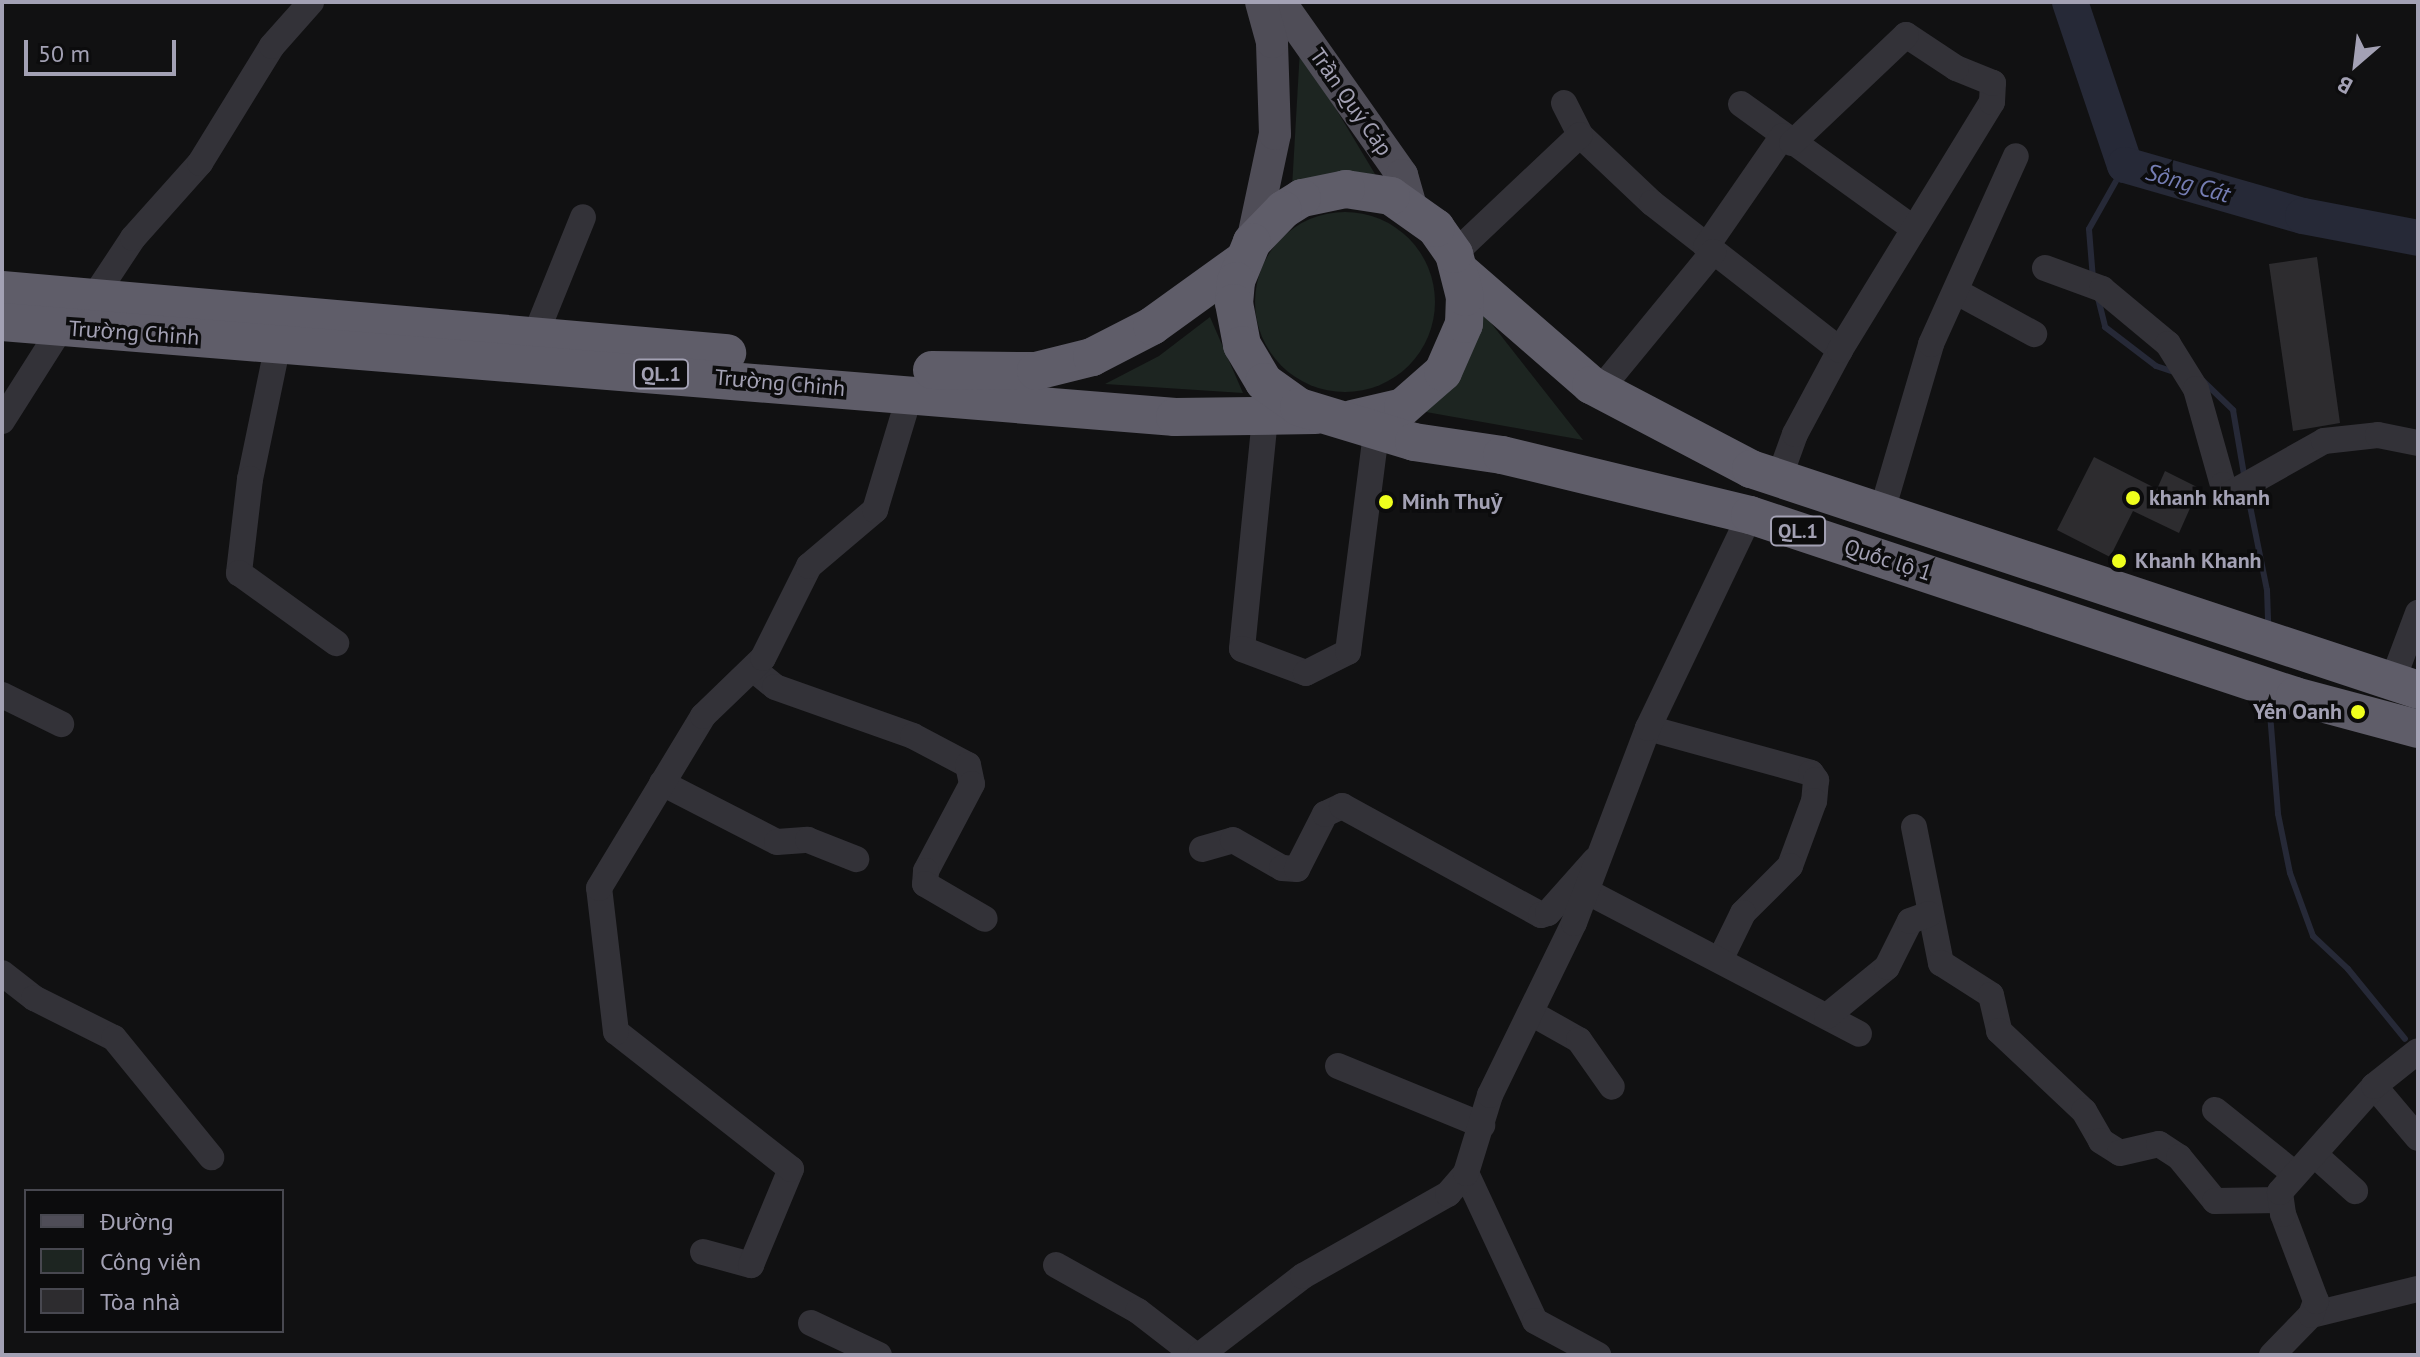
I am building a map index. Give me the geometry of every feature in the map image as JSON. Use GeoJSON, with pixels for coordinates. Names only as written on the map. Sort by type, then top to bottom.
{"type":"FeatureCollection","features":[{"type":"Feature","properties":{"kind":"highway","name":"QL.1"},"geometry":{"type":"LineString","coordinates":[[1324,191],[1369,191],[1411,207],[1436,228],[1457,263],[1464,324],[1443,372],[1403,407],[1349,422],[1281,396],[1251,365],[1234,303],[1247,251],[1283,210],[1324,191]]}},
{"type":"Feature","properties":{"kind":"highway","name":"Trường Chinh"},"geometry":{"type":"LineString","coordinates":[[2,290],[944,372],[1052,369],[1131,338],[1247,251]]}},
{"type":"Feature","properties":{"kind":"highway","name":"Quốc lộ 1"},"geometry":{"type":"LineString","coordinates":[[1457,263],[1599,391],[1702,447],[1778,481],[1882,511],[2405,686]]}},
{"type":"Feature","properties":{"kind":"highway","name":"Trường Chinh"},"geometry":{"type":"LineString","coordinates":[[2,322],[1175,417],[1349,422]]}},
{"type":"Feature","properties":{"kind":"highway","name":"Quốc lộ 1"},"geometry":{"type":"LineString","coordinates":[[1349,422],[1502,455],[1750,515],[2295,696],[2418,729]]}},
{"type":"Feature","properties":{"kind":"main road","name":"Trần Quý Cáp"},"geometry":{"type":"LineString","coordinates":[[1247,251],[1275,134],[1273,57],[1261,2]]}},
{"type":"Feature","properties":{"kind":"main road","name":"Trần Quý Cáp"},"geometry":{"type":"LineString","coordinates":[[1280,2],[1402,175],[1411,207]]}},
{"type":"Feature","properties":{"kind":"street"},"geometry":{"type":"LineString","coordinates":[[2,421],[61,328],[94,297],[133,238],[200,163],[272,46],[311,2]]}},
{"type":"Feature","properties":{"kind":"street"},"geometry":{"type":"LineString","coordinates":[[1599,391],[1709,250],[1788,139],[1906,35],[1956,68],[1993,83],[1992,102],[1840,350],[1795,434],[1778,481]]}},
{"type":"Feature","properties":{"kind":"street"},"geometry":{"type":"LineString","coordinates":[[1564,103],[1580,135],[1709,250],[1840,350]]}},
{"type":"Feature","properties":{"kind":"street"},"geometry":{"type":"LineString","coordinates":[[1741,104],[1913,228]]}},
{"type":"Feature","properties":{"kind":"street"},"geometry":{"type":"LineString","coordinates":[[1457,263],[1580,135]]}},
{"type":"Feature","properties":{"kind":"street"},"geometry":{"type":"LineString","coordinates":[[1882,511],[1931,344],[2016,156]]}},
{"type":"Feature","properties":{"kind":"street"},"geometry":{"type":"LineString","coordinates":[[535,336],[583,217]]}},
{"type":"Feature","properties":{"kind":"street"},"geometry":{"type":"LineString","coordinates":[[2045,268],[2091,286],[2156,331],[2184,368],[2230,494],[2324,441],[2378,435],[2418,443]]}},
{"type":"Feature","properties":{"kind":"street"},"geometry":{"type":"LineString","coordinates":[[1957,292],[2034,334]]}},
{"type":"Feature","properties":{"kind":"street"},"geometry":{"type":"LineString","coordinates":[[278,344],[246,506],[239,573],[336,643]]}},
{"type":"Feature","properties":{"kind":"street"},"geometry":{"type":"LineString","coordinates":[[703,1252],[751,1265],[791,1169],[614,1026],[598,893],[703,716],[753,669],[809,566],[875,510],[910,394]]}},
{"type":"Feature","properties":{"kind":"street"},"geometry":{"type":"LineString","coordinates":[[1265,418],[1242,649],[1306,673],[1348,652],[1349,422]]}},
{"type":"Feature","properties":{"kind":"street"},"geometry":{"type":"LineString","coordinates":[[1056,1265],[1138,1311],[1198,1355],[1303,1276],[1448,1194],[1466,1173],[1495,1082],[1531,1013],[1586,891],[1648,728],[1750,515]]}},
{"type":"Feature","properties":{"kind":"street"},"geometry":{"type":"LineString","coordinates":[[2405,686],[2418,613]]}},
{"type":"Feature","properties":{"kind":"street"},"geometry":{"type":"LineString","coordinates":[[753,669],[775,687],[913,736],[968,765],[972,784],[926,871],[925,884],[985,919]]}},
{"type":"Feature","properties":{"kind":"street"},"geometry":{"type":"LineString","coordinates":[[2,695],[61,724]]}},
{"type":"Feature","properties":{"kind":"street"},"geometry":{"type":"LineString","coordinates":[[1648,728],[1811,773],[1816,780],[1814,801],[1790,866],[1743,913],[1720,960]]}},
{"type":"Feature","properties":{"kind":"street"},"geometry":{"type":"LineString","coordinates":[[662,783],[777,842],[808,840],[856,859]]}},
{"type":"Feature","properties":{"kind":"street"},"geometry":{"type":"LineString","coordinates":[[1202,849],[1233,840],[1282,868],[1297,869],[1325,814],[1342,806],[1541,915],[1548,913],[1601,854]]}},
{"type":"Feature","properties":{"kind":"street"},"geometry":{"type":"LineString","coordinates":[[1914,827],[1941,963],[1991,995],[1999,1031],[2084,1111],[2108,1148],[2120,1153],[2159,1144],[2179,1157],[2215,1201],[2279,1200]]}},
{"type":"Feature","properties":{"kind":"street"},"geometry":{"type":"LineString","coordinates":[[1586,891],[1859,1034]]}},
{"type":"Feature","properties":{"kind":"street"},"geometry":{"type":"LineString","coordinates":[[1827,1016],[1887,967],[1910,921],[1929,914]]}},
{"type":"Feature","properties":{"kind":"street"},"geometry":{"type":"LineString","coordinates":[[2,973],[34,998],[114,1038],[211,1157]]}},
{"type":"Feature","properties":{"kind":"street"},"geometry":{"type":"LineString","coordinates":[[1531,1013],[1579,1040],[1612,1087]]}},
{"type":"Feature","properties":{"kind":"street"},"geometry":{"type":"LineString","coordinates":[[2279,1200],[2295,1174],[2374,1086],[2418,1051]]}},
{"type":"Feature","properties":{"kind":"street"},"geometry":{"type":"LineString","coordinates":[[1338,1066],[1482,1125]]}},
{"type":"Feature","properties":{"kind":"street"},"geometry":{"type":"LineString","coordinates":[[2374,1086],[2418,1138]]}},
{"type":"Feature","properties":{"kind":"street"},"geometry":{"type":"LineString","coordinates":[[2215,1110],[2295,1174]]}},
{"type":"Feature","properties":{"kind":"street"},"geometry":{"type":"LineString","coordinates":[[2315,1155],[2355,1191]]}},
{"type":"Feature","properties":{"kind":"street"},"geometry":{"type":"LineString","coordinates":[[1466,1173],[1535,1321],[1598,1355]]}},
{"type":"Feature","properties":{"kind":"street"},"geometry":{"type":"LineString","coordinates":[[2279,1200],[2315,1293],[2311,1315]]}},
{"type":"Feature","properties":{"kind":"street"},"geometry":{"type":"LineString","coordinates":[[2272,1355],[2311,1315],[2418,1289]]}},
{"type":"Feature","properties":{"kind":"street"},"geometry":{"type":"LineString","coordinates":[[811,1323],[879,1355]]}},
{"type":"Feature","properties":{"kind":"green space"},"geometry":{"type":"Polygon","coordinates":[[[1300,49],[1378,179],[1292,188],[1300,49]]]}},
{"type":"Feature","properties":{"kind":"green space"},"geometry":{"type":"Polygon","coordinates":[[[1345,212],[1379,219],[1395,227],[1408,239],[1420,252],[1428,268],[1435,302],[1428,336],[1420,352],[1408,365],[1395,377],[1379,385],[1345,392],[1311,385],[1295,377],[1282,365],[1270,352],[1262,336],[1255,302],[1262,268],[1270,252],[1282,239],[1295,227],[1311,219],[1345,212]]]}},
{"type":"Feature","properties":{"kind":"green space"},"geometry":{"type":"Polygon","coordinates":[[[1480,309],[1583,440],[1426,412],[1464,371],[1480,309]]]}},
{"type":"Feature","properties":{"kind":"green space"},"geometry":{"type":"Polygon","coordinates":[[[1210,317],[1243,393],[1105,384],[1159,356],[1210,317]]]}},
{"type":"Feature","properties":{"kind":"building"},"geometry":{"type":"Polygon","coordinates":[[[2317,257],[2340,423],[2293,431],[2269,264],[2317,257]]]}},
{"type":"Feature","properties":{"kind":"building"},"geometry":{"type":"Polygon","coordinates":[[[2094,457],[2157,489],[2165,471],[2199,488],[2179,533],[2133,511],[2110,557],[2057,530],[2094,457]]]}},
{"type":"Feature","properties":{"kind":"waterway","name":"Sông Cát"},"geometry":{"type":"LineString","coordinates":[[2070,2],[2125,165],[2303,216],[2418,238]]}},
{"type":"Feature","properties":{"kind":"waterway"},"geometry":{"type":"LineString","coordinates":[[2093,279],[2089,229],[2125,165]]}},
{"type":"Feature","properties":{"kind":"waterway"},"geometry":{"type":"LineString","coordinates":[[2098,298],[2105,327],[2156,366],[2177,373]]}},
{"type":"Feature","properties":{"kind":"waterway"},"geometry":{"type":"LineString","coordinates":[[2203,381],[2233,410],[2245,480]]}},
{"type":"Feature","properties":{"kind":"waterway"},"geometry":{"type":"LineString","coordinates":[[2247,491],[2267,590],[2268,625]]}},
{"type":"Feature","properties":{"kind":"waterway"},"geometry":{"type":"LineString","coordinates":[[2269,701],[2278,814],[2290,873],[2313,936],[2348,969],[2405,1039]]}},
{"type":"Feature","properties":{"kind":"place","name":"khanh khanh"},"geometry":{"type":"Point","coordinates":[2133,498]}},
{"type":"Feature","properties":{"kind":"place","name":"Minh Thuỷ"},"geometry":{"type":"Point","coordinates":[1386,502]}},
{"type":"Feature","properties":{"kind":"place","name":"Khanh Khanh"},"geometry":{"type":"Point","coordinates":[2119,561]}},
{"type":"Feature","properties":{"kind":"place","name":"Yến Oanh"},"geometry":{"type":"Point","coordinates":[2358,712]}}]}
